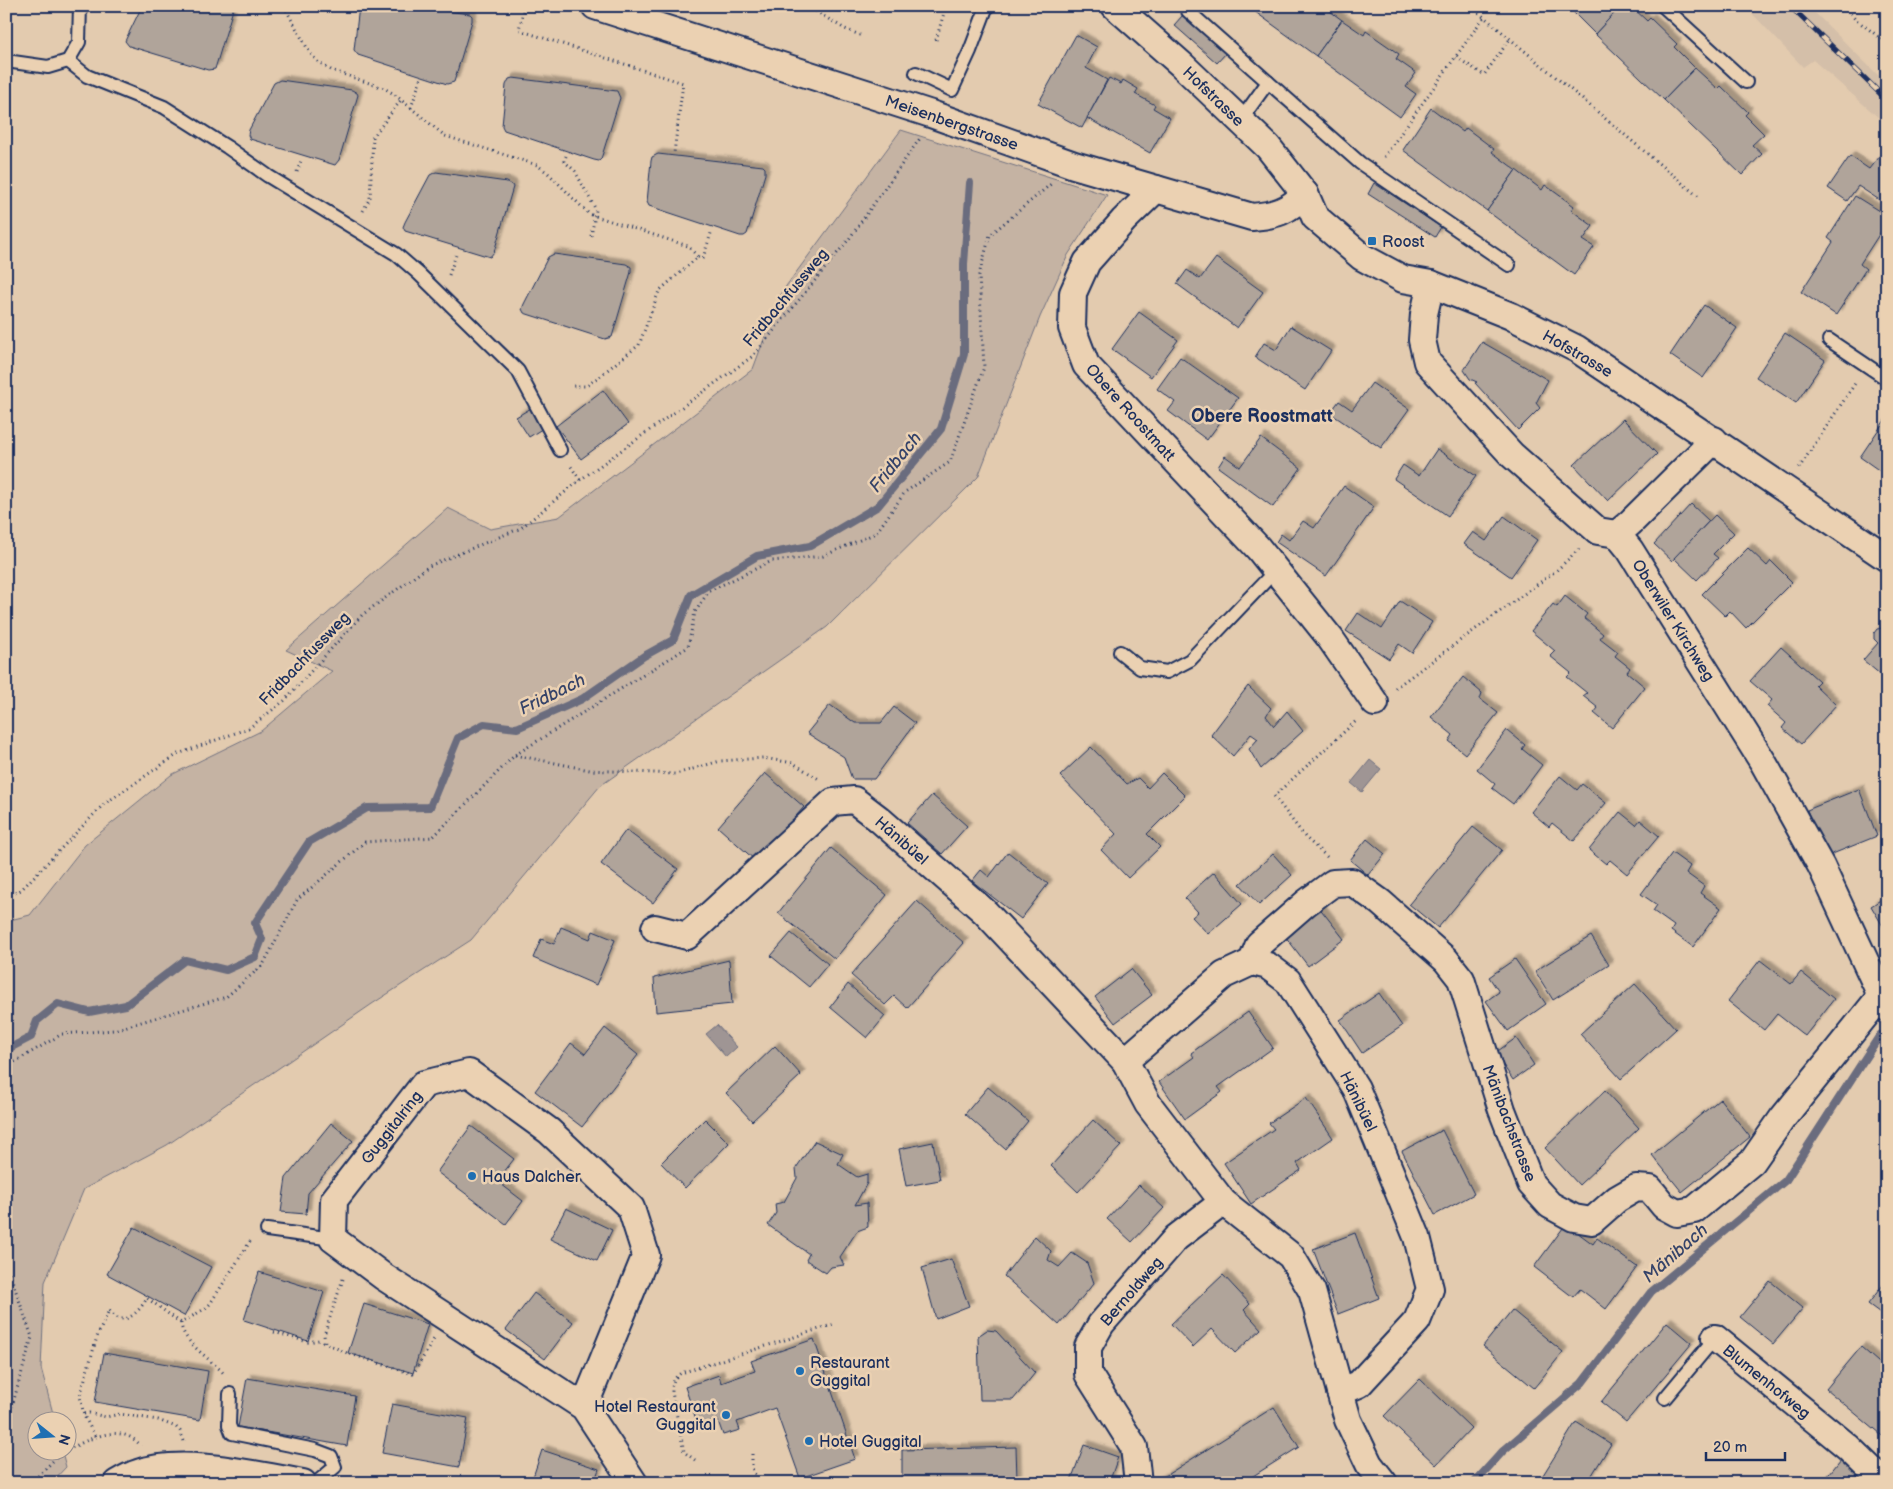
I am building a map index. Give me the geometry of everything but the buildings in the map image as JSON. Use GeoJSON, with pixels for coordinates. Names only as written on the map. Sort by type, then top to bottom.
{"type":"FeatureCollection","features":[{"type":"Feature","properties":{"kind":"street","name":"Meisenbergstrasse"},"geometry":{"type":"LineString","coordinates":[[595,6],[931,114],[1074,164],[1252,217],[1267,216],[1282,211],[1291,207],[1304,194]]}},
{"type":"Feature","properties":{"kind":"street","name":"Hofstrasse"},"geometry":{"type":"LineString","coordinates":[[1115,6],[1182,64],[1268,147],[1304,194],[1315,217],[1362,257],[1403,278],[1432,284],[1511,316],[1577,349],[1887,558]]}},
{"type":"Feature","properties":{"kind":"street","name":"Obere Roostmatt"},"geometry":{"type":"LineString","coordinates":[[1156,189],[1124,220],[1087,262],[1073,293],[1072,328],[1086,365],[1258,548],[1330,638],[1376,703]]}},
{"type":"Feature","properties":{"kind":"street","name":"Oberwiler Kirchweg"},"geometry":{"type":"LineString","coordinates":[[1432,284],[1424,314],[1422,340],[1427,362],[1512,455],[1630,550],[1763,762],[1821,866],[1885,998]]}},
{"type":"Feature","properties":{"kind":"street"},"geometry":{"type":"LineString","coordinates":[[1607,533],[1630,523],[1714,440]]}},
{"type":"Feature","properties":{"kind":"street"},"geometry":{"type":"LineString","coordinates":[[655,928],[687,936],[833,802],[854,800]]}},
{"type":"Feature","properties":{"kind":"street","name":"Hänibüel"},"geometry":{"type":"LineString","coordinates":[[854,800],[879,819],[985,912],[1124,1061],[1148,1104],[1223,1202],[1291,1256],[1312,1291],[1348,1420],[1369,1464],[1384,1483]]}},
{"type":"Feature","properties":{"kind":"street","name":"Mänibachstrasse"},"geometry":{"type":"LineString","coordinates":[[1252,962],[1260,944],[1333,882],[1352,882],[1380,902],[1446,960],[1461,979],[1502,1110],[1531,1184],[1550,1205],[1574,1218],[1592,1221],[1617,1199],[1636,1188],[1650,1189],[1664,1206],[1677,1213],[1694,1210],[1752,1162],[1782,1118],[1885,998]]}},
{"type":"Feature","properties":{"kind":"street"},"geometry":{"type":"LineString","coordinates":[[1124,1061],[1224,975],[1252,962]]}},
{"type":"Feature","properties":{"kind":"street","name":"Hänibüel"},"geometry":{"type":"LineString","coordinates":[[1252,962],[1268,966],[1288,980],[1356,1088],[1417,1237],[1430,1289],[1417,1321],[1358,1384],[1340,1392]]}},
{"type":"Feature","properties":{"kind":"street","name":"Guggitalring"},"geometry":{"type":"LineString","coordinates":[[342,1246],[334,1200],[424,1084],[469,1073],[549,1131],[631,1208],[646,1255],[584,1407]]}},
{"type":"Feature","properties":{"kind":"street","name":"Bernoldweg"},"geometry":{"type":"LineString","coordinates":[[1138,1483],[1134,1447],[1088,1374],[1088,1347],[1100,1324],[1176,1238],[1223,1202]]}},
{"type":"Feature","properties":{"kind":"street"},"geometry":{"type":"LineString","coordinates":[[342,1246],[584,1407],[634,1483]]}},
{"type":"Feature","properties":{"kind":"street","name":"Blumenhofweg"},"geometry":{"type":"LineString","coordinates":[[1715,1338],[1848,1447],[1885,1483]]}},
{"type":"Feature","properties":{"kind":"street"},"geometry":{"type":"LineString","coordinates":[[117,1483],[138,1473],[160,1468],[208,1468],[303,1483]]}},
{"type":"Feature","properties":{"kind":"lane"},"geometry":{"type":"LineString","coordinates":[[6,60],[48,67],[68,61],[79,42],[80,6]]}},
{"type":"Feature","properties":{"kind":"lane"},"geometry":{"type":"LineString","coordinates":[[916,73],[952,90],[970,51],[987,6]]}},
{"type":"Feature","properties":{"kind":"lane"},"geometry":{"type":"LineString","coordinates":[[1663,6],[1746,82]]}},
{"type":"Feature","properties":{"kind":"lane"},"geometry":{"type":"LineString","coordinates":[[1188,11],[1360,163],[1509,265]]}},
{"type":"Feature","properties":{"kind":"lane"},"geometry":{"type":"LineString","coordinates":[[68,61],[87,76],[164,107],[268,176],[396,254],[518,371],[560,450]]}},
{"type":"Feature","properties":{"kind":"lane"},"geometry":{"type":"LineString","coordinates":[[1240,121],[1268,82]]}},
{"type":"Feature","properties":{"kind":"lane"},"geometry":{"type":"LineString","coordinates":[[1829,340],[1887,379]]}},
{"type":"Feature","properties":{"kind":"lane"},"geometry":{"type":"LineString","coordinates":[[1120,652],[1140,668],[1167,672],[1190,660],[1276,570]]}},
{"type":"Feature","properties":{"kind":"lane"},"geometry":{"type":"LineString","coordinates":[[267,1230],[342,1246]]}},
{"type":"Feature","properties":{"kind":"lane"},"geometry":{"type":"LineString","coordinates":[[1664,1398],[1715,1338]]}},
{"type":"Feature","properties":{"kind":"lane"},"geometry":{"type":"LineString","coordinates":[[230,1394],[229,1425],[232,1433],[315,1450],[331,1456],[335,1467],[316,1483]]}},
{"type":"Feature","properties":{"kind":"path"},"geometry":{"type":"LineString","coordinates":[[284,6],[310,53],[319,63],[331,70],[384,88],[445,136],[537,165],[548,173],[589,214],[688,246],[698,257]]}},
{"type":"Feature","properties":{"kind":"path"},"geometry":{"type":"LineString","coordinates":[[524,6],[519,30],[682,83],[674,152]]}},
{"type":"Feature","properties":{"kind":"path"},"geometry":{"type":"LineString","coordinates":[[808,6],[845,29],[860,35]]}},
{"type":"Feature","properties":{"kind":"path"},"geometry":{"type":"LineString","coordinates":[[935,6],[946,8],[936,40]]}},
{"type":"Feature","properties":{"kind":"path"},"geometry":{"type":"LineString","coordinates":[[1471,6],[1700,198]]}},
{"type":"Feature","properties":{"kind":"path"},"geometry":{"type":"LineString","coordinates":[[1844,6],[1855,19],[1887,43]]}},
{"type":"Feature","properties":{"kind":"path"},"geometry":{"type":"LineString","coordinates":[[1390,149],[1484,17]]}},
{"type":"Feature","properties":{"kind":"path"},"geometry":{"type":"LineString","coordinates":[[1456,57],[1484,75],[1510,39]]}},
{"type":"Feature","properties":{"kind":"path"},"geometry":{"type":"LineString","coordinates":[[411,108],[422,78]]}},
{"type":"Feature","properties":{"kind":"path"},"geometry":{"type":"LineString","coordinates":[[353,229],[370,198],[373,137],[401,100]]}},
{"type":"Feature","properties":{"kind":"path","name":"Fridbachfussweg"},"geometry":{"type":"LineString","coordinates":[[6,897],[21,890],[104,804],[178,754],[249,728],[284,701],[362,615],[429,566],[521,528],[580,480],[753,356],[849,239],[925,130]]}},
{"type":"Feature","properties":{"kind":"path"},"geometry":{"type":"LineString","coordinates":[[566,156],[564,161],[575,171],[596,210],[591,236]]}},
{"type":"Feature","properties":{"kind":"path"},"geometry":{"type":"LineString","coordinates":[[6,1067],[62,1034],[114,1030],[226,997],[263,965],[297,900],[365,842],[433,837],[515,755],[688,647],[695,612],[709,591],[772,561],[823,556],[876,533],[905,492],[950,462],[984,367],[979,275],[990,235],[1074,164]]}},
{"type":"Feature","properties":{"kind":"path"},"geometry":{"type":"LineString","coordinates":[[571,386],[587,386],[639,345],[659,290],[698,257],[703,258],[712,230]]}},
{"type":"Feature","properties":{"kind":"path"},"geometry":{"type":"LineString","coordinates":[[1799,468],[1854,386]]}},
{"type":"Feature","properties":{"kind":"path"},"geometry":{"type":"LineString","coordinates":[[560,450],[580,480]]}},
{"type":"Feature","properties":{"kind":"path"},"geometry":{"type":"LineString","coordinates":[[1305,837],[1274,796],[1376,703],[1607,533]]}},
{"type":"Feature","properties":{"kind":"path"},"geometry":{"type":"LineString","coordinates":[[515,755],[590,770],[676,774],[720,761],[763,758],[793,763],[854,800]]}},
{"type":"Feature","properties":{"kind":"path"},"geometry":{"type":"LineString","coordinates":[[181,1323],[206,1308],[256,1232],[267,1230]]}},
{"type":"Feature","properties":{"kind":"path"},"geometry":{"type":"LineString","coordinates":[[325,1343],[324,1335],[342,1246]]}},
{"type":"Feature","properties":{"kind":"path"},"geometry":{"type":"LineString","coordinates":[[6,1263],[32,1338],[6,1427]]}},
{"type":"Feature","properties":{"kind":"path"},"geometry":{"type":"LineString","coordinates":[[94,1436],[84,1414],[80,1396],[96,1337],[109,1310],[118,1319],[127,1318],[138,1312],[147,1298],[181,1323],[183,1332],[190,1341],[226,1376],[230,1394]]}},
{"type":"Feature","properties":{"kind":"path"},"geometry":{"type":"LineString","coordinates":[[274,1332],[308,1342],[319,1340],[361,1358],[413,1374],[447,1317]]}},
{"type":"Feature","properties":{"kind":"path"},"geometry":{"type":"LineString","coordinates":[[695,1460],[684,1452],[672,1392],[672,1383],[675,1377],[690,1370],[835,1324]]}},
{"type":"Feature","properties":{"kind":"path"},"geometry":{"type":"LineString","coordinates":[[84,1414],[89,1413],[106,1417],[120,1414],[158,1420],[176,1427],[186,1444]]}},
{"type":"Feature","properties":{"kind":"path"},"geometry":{"type":"LineString","coordinates":[[78,1445],[94,1436],[115,1433],[136,1440],[160,1468]]}},
{"type":"Feature","properties":{"kind":"path"},"geometry":{"type":"LineString","coordinates":[[752,1454],[752,1468],[759,1483]]}},
{"type":"Feature","properties":{"kind":"path"},"geometry":{"type":"LineString","coordinates":[[31,1483],[51,1462]]}},
{"type":"Feature","properties":{"kind":"path"},"geometry":{"type":"LineString","coordinates":[[750,1483],[757,1478]]}},
{"type":"Feature","properties":{"kind":"shaded area"},"geometry":{"type":"Polygon","coordinates":[[[1745,6],[1808,6],[1887,84],[1887,125],[1813,60],[1803,67],[1745,6]]]}},
{"type":"Feature","properties":{"kind":"shaded area"},"geometry":{"type":"Polygon","coordinates":[[[901,130],[1107,195],[1068,255],[1040,317],[978,477],[827,627],[600,786],[471,940],[372,1004],[167,1145],[84,1189],[45,1282],[41,1368],[53,1412],[28,1412],[28,1462],[65,1462],[66,1467],[51,1483],[6,1483],[6,921],[30,915],[85,845],[171,775],[261,731],[332,671],[286,650],[448,508],[490,529],[559,517],[753,369],[781,293],[901,130]]]}},
{"type":"Feature","properties":{"kind":"shaded area"},"geometry":{"type":"Polygon","coordinates":[[[1370,760],[1381,769],[1362,792],[1351,783],[1370,760]]]}},
{"type":"Feature","properties":{"kind":"shaded area"},"geometry":{"type":"Polygon","coordinates":[[[717,1025],[737,1047],[726,1057],[706,1034],[717,1025]]]}},
{"type":"Feature","properties":{"kind":"waterway","name":"Fridbach"},"geometry":{"type":"LineString","coordinates":[[6,1050],[31,1037],[37,1021],[58,1004],[89,1012],[126,1005],[185,960],[226,970],[255,957],[262,939],[255,923],[309,842],[367,808],[430,807],[458,738],[484,724],[517,728],[582,699],[644,656],[673,640],[691,595],[757,556],[810,546],[878,506],[941,429],[964,354],[964,264],[970,183]]}},
{"type":"Feature","properties":{"kind":"waterway","name":"Mänibach"},"geometry":{"type":"LineString","coordinates":[[1474,1483],[1503,1451],[1582,1383],[1651,1292],[1786,1180],[1880,1035]]}},
{"type":"Feature","properties":{"kind":"railway"},"geometry":{"type":"LineString","coordinates":[[1790,6],[1887,100]]}},
{"type":"Feature","properties":{"kind":"place","name":"Roost"},"geometry":{"type":"Point","coordinates":[1372,241]}},
{"type":"Feature","properties":{"kind":"place","name":"Haus Dalcher"},"geometry":{"type":"Point","coordinates":[472,1176]}},
{"type":"Feature","properties":{"kind":"place","name":"Restaurant Guggital"},"geometry":{"type":"Point","coordinates":[800,1371]}},
{"type":"Feature","properties":{"kind":"place","name":"Hotel Restaurant Guggital"},"geometry":{"type":"Point","coordinates":[726,1415]}},
{"type":"Feature","properties":{"kind":"place","name":"Hotel Guggital"},"geometry":{"type":"Point","coordinates":[809,1441]}},
{"type":"Feature","properties":{"kind":"district","name":"Obere Roostmatt"},"geometry":{"type":"Point","coordinates":[1262,416]}}]}
